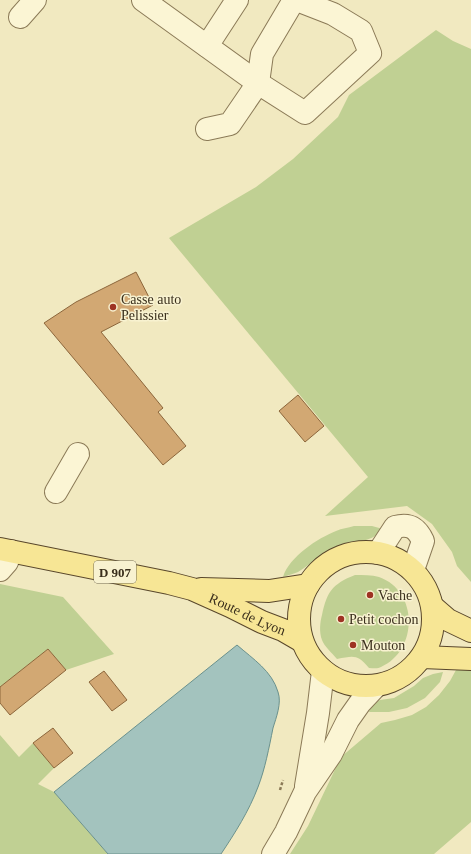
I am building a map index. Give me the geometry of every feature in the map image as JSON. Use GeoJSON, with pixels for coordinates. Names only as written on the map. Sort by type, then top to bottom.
{"type":"FeatureCollection","features":[{"type":"Feature","properties":{"kind":"main road","name":"Route de Lyon"},"geometry":{"type":"LineString","coordinates":[[5,550],[161,581],[192,589],[262,622],[283,630],[302,641]]}},
{"type":"Feature","properties":{"kind":"main road"},"geometry":{"type":"LineString","coordinates":[[358,552],[378,553],[396,559],[413,570],[426,587],[433,607],[434,620],[428,646],[422,657],[410,671],[394,681],[376,686],[357,686],[339,681],[323,671],[310,658],[302,641],[299,618],[303,595],[308,585],[321,569],[338,558],[358,552]]}},
{"type":"Feature","properties":{"kind":"main road","name":"Route de Lyon"},"geometry":{"type":"LineString","coordinates":[[192,589],[269,591],[308,585]]}},
{"type":"Feature","properties":{"kind":"main road"},"geometry":{"type":"LineString","coordinates":[[433,607],[448,620],[471,631]]}},
{"type":"Feature","properties":{"kind":"main road"},"geometry":{"type":"LineString","coordinates":[[422,657],[471,659]]}},
{"type":"Feature","properties":{"kind":"street"},"geometry":{"type":"LineString","coordinates":[[20,17],[35,0]]}},
{"type":"Feature","properties":{"kind":"street"},"geometry":{"type":"LineString","coordinates":[[207,46],[237,0]]}},
{"type":"Feature","properties":{"kind":"street"},"geometry":{"type":"LineString","coordinates":[[149,2],[258,83],[305,113],[370,52],[361,31],[333,14],[295,0],[262,54],[258,83],[230,124],[207,129]]}},
{"type":"Feature","properties":{"kind":"street"},"geometry":{"type":"LineString","coordinates":[[56,492],[78,454]]}},
{"type":"Feature","properties":{"kind":"street"},"geometry":{"type":"LineString","coordinates":[[378,553],[395,527],[404,525],[412,528],[419,533],[423,542],[413,570]]}},
{"type":"Feature","properties":{"kind":"street"},"geometry":{"type":"LineString","coordinates":[[0,570],[7,562],[5,550]]}},
{"type":"Feature","properties":{"kind":"street"},"geometry":{"type":"LineString","coordinates":[[305,792],[318,713],[323,671]]}},
{"type":"Feature","properties":{"kind":"street"},"geometry":{"type":"LineString","coordinates":[[274,854],[305,792],[330,754],[348,720],[360,703],[376,686]]}},
{"type":"Feature","properties":{"kind":"path"},"geometry":{"type":"LineString","coordinates":[[278,794],[286,773]]}},
{"type":"Feature","properties":{"kind":"green space"},"geometry":{"type":"Polygon","coordinates":[[[436,30],[453,41],[471,49],[471,582],[457,566],[452,552],[432,524],[407,506],[325,516],[368,477],[169,238],[256,187],[293,159],[338,117],[349,95],[436,30]]]}},
{"type":"Feature","properties":{"kind":"green space"},"geometry":{"type":"Polygon","coordinates":[[[354,526],[372,526],[383,529],[367,540],[340,545],[323,554],[298,572],[283,577],[291,562],[313,543],[338,530],[354,526]]]}},
{"type":"Feature","properties":{"kind":"green space"},"geometry":{"type":"Polygon","coordinates":[[[355,575],[370,575],[379,577],[392,584],[401,595],[407,607],[409,621],[407,635],[402,648],[393,659],[378,668],[369,668],[361,660],[355,657],[337,659],[324,645],[321,637],[321,621],[326,600],[336,586],[347,578],[355,575]]]}},
{"type":"Feature","properties":{"kind":"green space"},"geometry":{"type":"Polygon","coordinates":[[[0,584],[63,597],[114,654],[66,670],[48,649],[0,687],[0,584]]]}},
{"type":"Feature","properties":{"kind":"green space"},"geometry":{"type":"Polygon","coordinates":[[[461,668],[471,669],[471,822],[434,854],[290,854],[308,826],[341,757],[381,723],[412,715],[426,707],[439,695],[450,681],[456,670],[461,668]]]}},
{"type":"Feature","properties":{"kind":"green space"},"geometry":{"type":"Polygon","coordinates":[[[443,672],[440,682],[425,698],[407,708],[389,712],[369,712],[371,705],[380,700],[394,698],[414,686],[423,678],[443,672]]]}},
{"type":"Feature","properties":{"kind":"green space"},"geometry":{"type":"Polygon","coordinates":[[[0,735],[19,757],[33,743],[54,768],[38,784],[54,792],[108,854],[0,854],[0,735]]]}},
{"type":"Feature","properties":{"kind":"water"},"geometry":{"type":"Polygon","coordinates":[[[237,645],[267,672],[278,692],[279,701],[267,758],[260,780],[250,805],[236,830],[221,854],[108,854],[54,792],[237,645]]]}},
{"type":"Feature","properties":{"kind":"building"},"geometry":{"type":"Polygon","coordinates":[[[136,272],[153,305],[101,332],[163,408],[158,412],[186,446],[163,465],[44,323],[76,302],[136,272]]]}},
{"type":"Feature","properties":{"kind":"building"},"geometry":{"type":"Polygon","coordinates":[[[298,395],[324,426],[305,442],[279,411],[298,395]]]}},
{"type":"Feature","properties":{"kind":"building"},"geometry":{"type":"Polygon","coordinates":[[[48,649],[66,670],[10,715],[0,703],[0,687],[48,649]]]}},
{"type":"Feature","properties":{"kind":"building"},"geometry":{"type":"Polygon","coordinates":[[[104,671],[127,700],[112,711],[89,682],[104,671]]]}},
{"type":"Feature","properties":{"kind":"building"},"geometry":{"type":"Polygon","coordinates":[[[53,728],[73,753],[54,768],[33,743],[53,728]]]}},
{"type":"Feature","properties":{"kind":"place","name":"Casse auto Pelissier"},"geometry":{"type":"Point","coordinates":[113,307]}},
{"type":"Feature","properties":{"kind":"place","name":"Vache"},"geometry":{"type":"Point","coordinates":[370,595]}},
{"type":"Feature","properties":{"kind":"place","name":"Petit cochon"},"geometry":{"type":"Point","coordinates":[341,619]}},
{"type":"Feature","properties":{"kind":"place","name":"Mouton"},"geometry":{"type":"Point","coordinates":[353,645]}}]}
